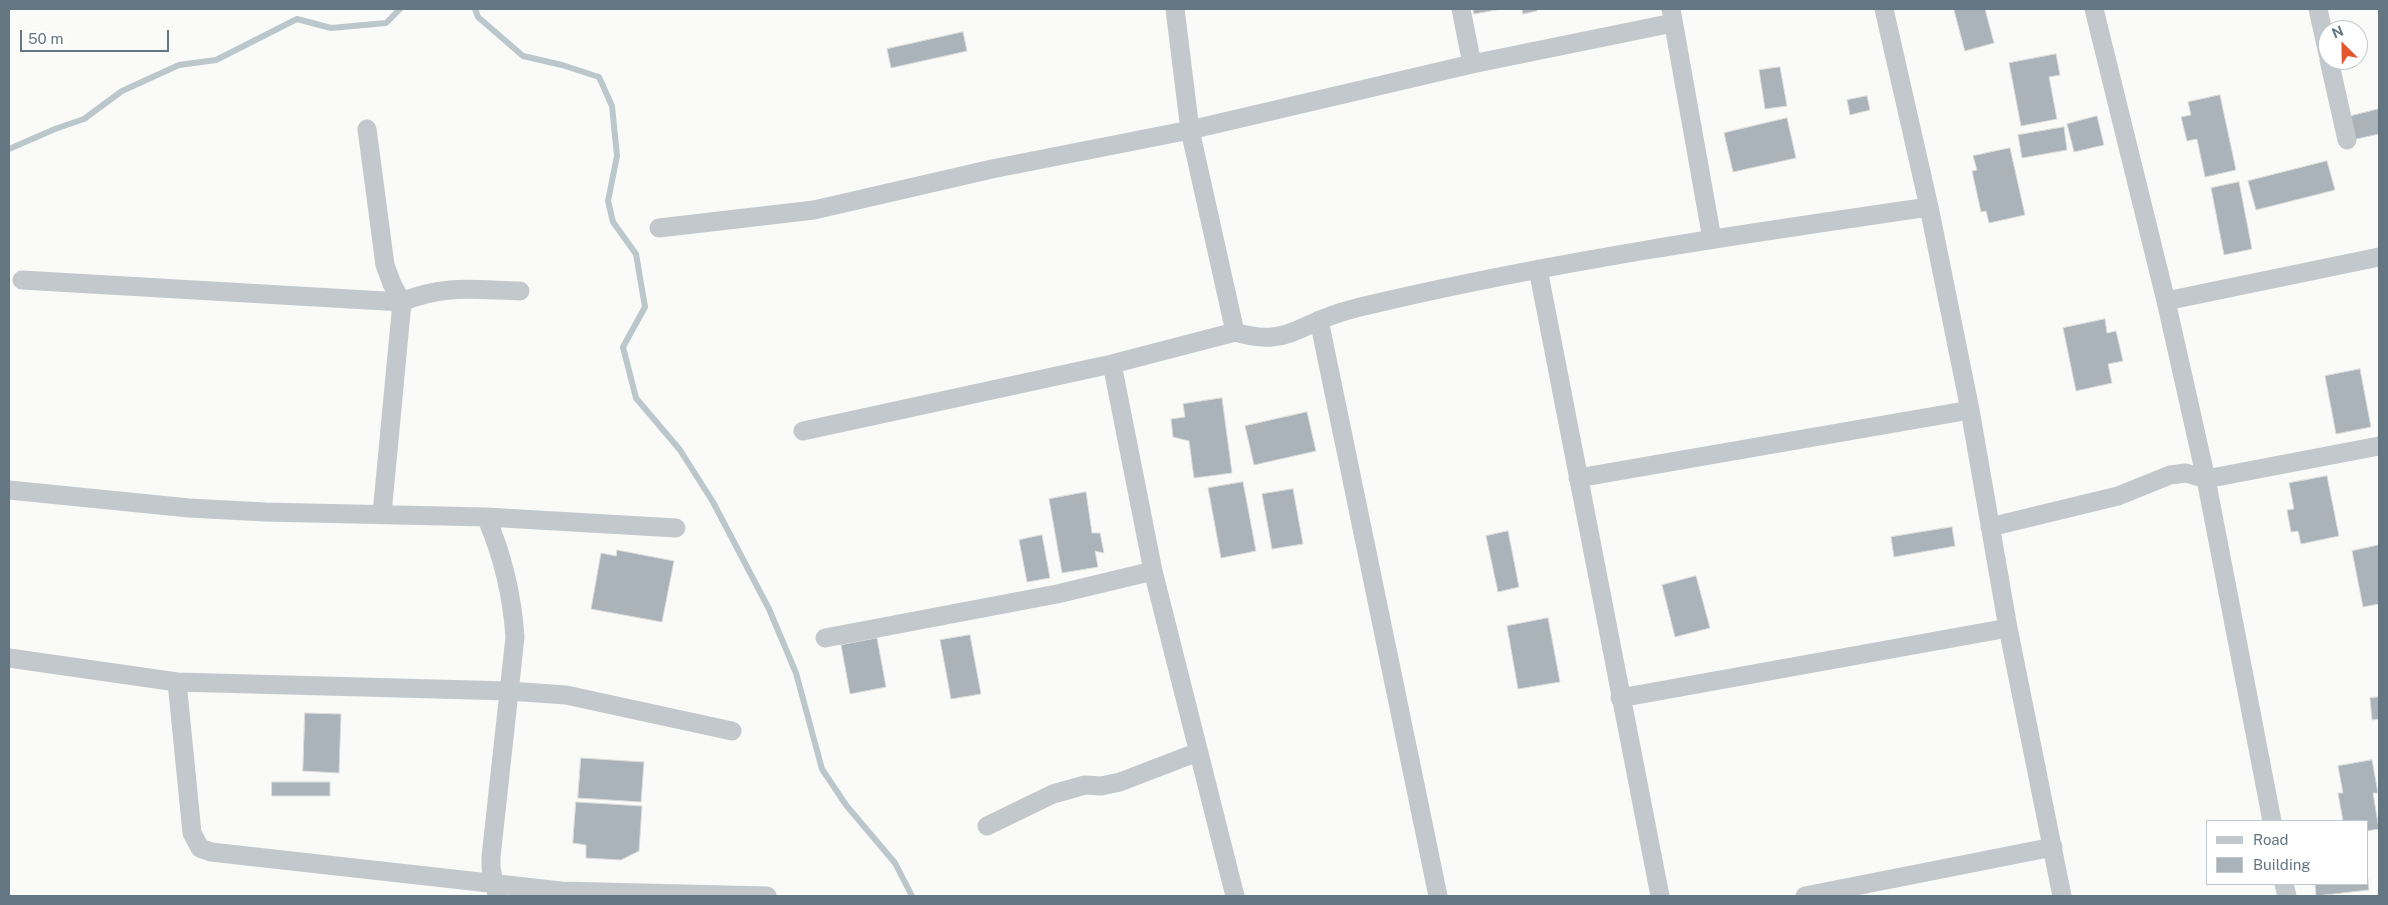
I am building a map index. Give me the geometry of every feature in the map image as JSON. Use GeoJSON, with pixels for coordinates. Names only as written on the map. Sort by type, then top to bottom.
{"type":"FeatureCollection","features":[{"type":"Feature","properties":{"kind":"street"},"geometry":{"type":"LineString","coordinates":[[1175,9],[1190,130],[1235,332]]}},
{"type":"Feature","properties":{"kind":"street"},"geometry":{"type":"LineString","coordinates":[[1461,9],[1472,64]]}},
{"type":"Feature","properties":{"kind":"street"},"geometry":{"type":"LineString","coordinates":[[1884,9],[1928,207],[1970,410],[2008,628],[2054,847],[2062,896]]}},
{"type":"Feature","properties":{"kind":"street"},"geometry":{"type":"LineString","coordinates":[[2094,9],[2166,301],[2206,479],[2272,820]]}},
{"type":"Feature","properties":{"kind":"street"},"geometry":{"type":"LineString","coordinates":[[659,228],[814,210],[992,170],[1190,130],[1672,16],[1712,238]]}},
{"type":"Feature","properties":{"kind":"street"},"geometry":{"type":"LineString","coordinates":[[2331,70],[2347,140]]}},
{"type":"Feature","properties":{"kind":"street"},"geometry":{"type":"LineString","coordinates":[[367,129],[385,265],[392,284],[402,302],[382,514]]}},
{"type":"Feature","properties":{"kind":"street"},"geometry":{"type":"LineString","coordinates":[[803,431],[1112,364],[1235,332],[1254,337],[1274,337],[1294,332],[1319,320],[1362,306],[1538,269],[1712,238],[1928,207]]}},
{"type":"Feature","properties":{"kind":"street"},"geometry":{"type":"LineString","coordinates":[[2166,301],[2379,257]]}},
{"type":"Feature","properties":{"kind":"street"},"geometry":{"type":"LineString","coordinates":[[1538,269],[1660,896]]}},
{"type":"Feature","properties":{"kind":"street"},"geometry":{"type":"LineString","coordinates":[[22,280],[402,302],[422,293],[443,289],[520,291]]}},
{"type":"Feature","properties":{"kind":"street"},"geometry":{"type":"LineString","coordinates":[[1319,320],[1438,896]]}},
{"type":"Feature","properties":{"kind":"street"},"geometry":{"type":"LineString","coordinates":[[1112,364],[1154,571],[1235,896]]}},
{"type":"Feature","properties":{"kind":"street"},"geometry":{"type":"LineString","coordinates":[[1578,478],[1970,410]]}},
{"type":"Feature","properties":{"kind":"street"},"geometry":{"type":"LineString","coordinates":[[1990,527],[2118,496],[2170,475],[2186,473],[2206,479],[2379,446]]}},
{"type":"Feature","properties":{"kind":"street"},"geometry":{"type":"LineString","coordinates":[[9,490],[189,508],[265,512],[486,517],[676,528]]}},
{"type":"Feature","properties":{"kind":"street"},"geometry":{"type":"LineString","coordinates":[[486,517],[500,550],[513,600],[515,637],[491,857],[495,891]]}},
{"type":"Feature","properties":{"kind":"street"},"geometry":{"type":"LineString","coordinates":[[825,638],[1057,594],[1154,571]]}},
{"type":"Feature","properties":{"kind":"street"},"geometry":{"type":"LineString","coordinates":[[1620,698],[2008,628]]}},
{"type":"Feature","properties":{"kind":"street"},"geometry":{"type":"LineString","coordinates":[[9,658],[177,682],[509,691],[566,695],[732,731]]}},
{"type":"Feature","properties":{"kind":"street"},"geometry":{"type":"LineString","coordinates":[[177,682],[192,833],[200,848],[211,852],[495,891],[768,896]]}},
{"type":"Feature","properties":{"kind":"street"},"geometry":{"type":"LineString","coordinates":[[987,826],[1053,794],[1085,785],[1101,786],[1120,782],[1198,752]]}},
{"type":"Feature","properties":{"kind":"street"},"geometry":{"type":"LineString","coordinates":[[1805,896],[2054,847]]}},
{"type":"Feature","properties":{"kind":"building"},"geometry":{"type":"Polygon","coordinates":[[[1473,9],[1502,9],[1474,14],[1473,9]]]}},
{"type":"Feature","properties":{"kind":"building"},"geometry":{"type":"Polygon","coordinates":[[[1522,9],[1537,9],[1537,11],[1523,14],[1522,9]]]}},
{"type":"Feature","properties":{"kind":"building"},"geometry":{"type":"Polygon","coordinates":[[[1954,9],[1985,9],[1994,43],[1965,51],[1954,9]]]}},
{"type":"Feature","properties":{"kind":"building"},"geometry":{"type":"Polygon","coordinates":[[[963,32],[967,51],[891,68],[887,49],[963,32]]]}},
{"type":"Feature","properties":{"kind":"building"},"geometry":{"type":"Polygon","coordinates":[[[2056,54],[2060,75],[2049,77],[2057,119],[2021,126],[2009,63],[2056,54]]]}},
{"type":"Feature","properties":{"kind":"building"},"geometry":{"type":"Polygon","coordinates":[[[1780,67],[1787,106],[1765,109],[1759,70],[1780,67]]]}},
{"type":"Feature","properties":{"kind":"building"},"geometry":{"type":"Polygon","coordinates":[[[2220,95],[2236,170],[2205,177],[2197,139],[2187,141],[2181,117],[2191,115],[2188,102],[2220,95]]]}},
{"type":"Feature","properties":{"kind":"building"},"geometry":{"type":"Polygon","coordinates":[[[1867,96],[1870,110],[1850,115],[1847,100],[1867,96]]]}},
{"type":"Feature","properties":{"kind":"building"},"geometry":{"type":"Polygon","coordinates":[[[2379,109],[2379,134],[2352,140],[2347,117],[2379,109]]]}},
{"type":"Feature","properties":{"kind":"building"},"geometry":{"type":"Polygon","coordinates":[[[2097,116],[2104,145],[2074,152],[2067,124],[2097,116]]]}},
{"type":"Feature","properties":{"kind":"building"},"geometry":{"type":"Polygon","coordinates":[[[1787,118],[1796,158],[1733,172],[1724,133],[1787,118]]]}},
{"type":"Feature","properties":{"kind":"building"},"geometry":{"type":"Polygon","coordinates":[[[2064,127],[2067,150],[2022,158],[2018,135],[2064,127]]]}},
{"type":"Feature","properties":{"kind":"building"},"geometry":{"type":"Polygon","coordinates":[[[2010,148],[2025,215],[1989,223],[1986,211],[1981,212],[1972,171],[1977,170],[1973,156],[2010,148]]]}},
{"type":"Feature","properties":{"kind":"building"},"geometry":{"type":"Polygon","coordinates":[[[2327,161],[2335,190],[2256,210],[2248,181],[2327,161]]]}},
{"type":"Feature","properties":{"kind":"building"},"geometry":{"type":"Polygon","coordinates":[[[2239,182],[2252,249],[2224,255],[2211,188],[2239,182]]]}},
{"type":"Feature","properties":{"kind":"building"},"geometry":{"type":"Polygon","coordinates":[[[2105,319],[2107,333],[2116,331],[2123,361],[2108,364],[2112,383],[2076,391],[2063,328],[2105,319]]]}},
{"type":"Feature","properties":{"kind":"building"},"geometry":{"type":"Polygon","coordinates":[[[2360,369],[2371,427],[2336,434],[2325,376],[2360,369]]]}},
{"type":"Feature","properties":{"kind":"building"},"geometry":{"type":"Polygon","coordinates":[[[1222,398],[1232,473],[1194,478],[1189,441],[1173,437],[1171,419],[1185,417],[1183,404],[1222,398]]]}},
{"type":"Feature","properties":{"kind":"building"},"geometry":{"type":"Polygon","coordinates":[[[1307,412],[1316,451],[1254,465],[1245,426],[1307,412]]]}},
{"type":"Feature","properties":{"kind":"building"},"geometry":{"type":"Polygon","coordinates":[[[2327,476],[2339,536],[2301,544],[2298,531],[2291,532],[2287,510],[2294,509],[2289,483],[2327,476]]]}},
{"type":"Feature","properties":{"kind":"building"},"geometry":{"type":"Polygon","coordinates":[[[1243,482],[1256,551],[1221,558],[1208,488],[1243,482]]]}},
{"type":"Feature","properties":{"kind":"building"},"geometry":{"type":"Polygon","coordinates":[[[1293,489],[1303,544],[1272,549],[1262,494],[1293,489]]]}},
{"type":"Feature","properties":{"kind":"building"},"geometry":{"type":"Polygon","coordinates":[[[1086,492],[1092,533],[1100,533],[1104,553],[1095,551],[1098,567],[1062,573],[1049,499],[1086,492]]]}},
{"type":"Feature","properties":{"kind":"building"},"geometry":{"type":"Polygon","coordinates":[[[1952,527],[1955,546],[1894,557],[1891,537],[1952,527]]]}},
{"type":"Feature","properties":{"kind":"building"},"geometry":{"type":"Polygon","coordinates":[[[1508,531],[1519,587],[1498,592],[1486,536],[1508,531]]]}},
{"type":"Feature","properties":{"kind":"building"},"geometry":{"type":"Polygon","coordinates":[[[1042,535],[1050,578],[1027,582],[1019,540],[1042,535]]]}},
{"type":"Feature","properties":{"kind":"building"},"geometry":{"type":"Polygon","coordinates":[[[2379,545],[2379,604],[2363,607],[2352,551],[2379,545]]]}},
{"type":"Feature","properties":{"kind":"building"},"geometry":{"type":"Polygon","coordinates":[[[617,550],[674,561],[662,622],[591,609],[601,553],[616,556],[617,550]]]}},
{"type":"Feature","properties":{"kind":"building"},"geometry":{"type":"Polygon","coordinates":[[[1696,576],[1710,628],[1675,637],[1662,585],[1696,576]]]}},
{"type":"Feature","properties":{"kind":"building"},"geometry":{"type":"Polygon","coordinates":[[[1548,618],[1560,682],[1518,689],[1507,626],[1548,618]]]}},
{"type":"Feature","properties":{"kind":"building"},"geometry":{"type":"Polygon","coordinates":[[[970,635],[981,694],[951,699],[940,640],[970,635]]]}},
{"type":"Feature","properties":{"kind":"building"},"geometry":{"type":"Polygon","coordinates":[[[877,638],[886,687],[850,694],[841,645],[877,638]]]}},
{"type":"Feature","properties":{"kind":"building"},"geometry":{"type":"Polygon","coordinates":[[[2379,697],[2379,719],[2372,720],[2370,698],[2379,697]]]}},
{"type":"Feature","properties":{"kind":"building"},"geometry":{"type":"Polygon","coordinates":[[[305,713],[341,714],[339,773],[303,771],[305,713]]]}},
{"type":"Feature","properties":{"kind":"building"},"geometry":{"type":"Polygon","coordinates":[[[581,758],[644,762],[641,802],[578,798],[581,758]]]}},
{"type":"Feature","properties":{"kind":"building"},"geometry":{"type":"Polygon","coordinates":[[[2372,760],[2378,793],[2373,793],[2379,829],[2368,831],[2368,820],[2343,820],[2338,793],[2343,793],[2338,766],[2372,760]]]}},
{"type":"Feature","properties":{"kind":"building"},"geometry":{"type":"Polygon","coordinates":[[[272,782],[330,782],[330,796],[272,796],[272,782]]]}},
{"type":"Feature","properties":{"kind":"building"},"geometry":{"type":"Polygon","coordinates":[[[576,802],[642,806],[639,851],[621,860],[586,858],[586,845],[573,843],[576,802]]]}},
{"type":"Feature","properties":{"kind":"building"},"geometry":{"type":"Polygon","coordinates":[[[2368,881],[2369,890],[2316,896],[2315,885],[2368,885],[2368,881]]]}},
{"type":"Feature","properties":{"kind":"waterway"},"geometry":{"type":"LineString","coordinates":[[9,149],[84,119],[122,91],[179,65],[216,60],[297,19],[331,28],[386,23],[400,9]]}},
{"type":"Feature","properties":{"kind":"waterway"},"geometry":{"type":"LineString","coordinates":[[475,9],[478,17],[523,56],[562,65],[599,77],[612,106],[617,156],[608,201],[613,222],[636,254],[645,307],[623,347],[636,398],[680,450],[713,502],[769,609],[796,673],[822,769],[846,805],[895,863],[912,896]]}}]}
